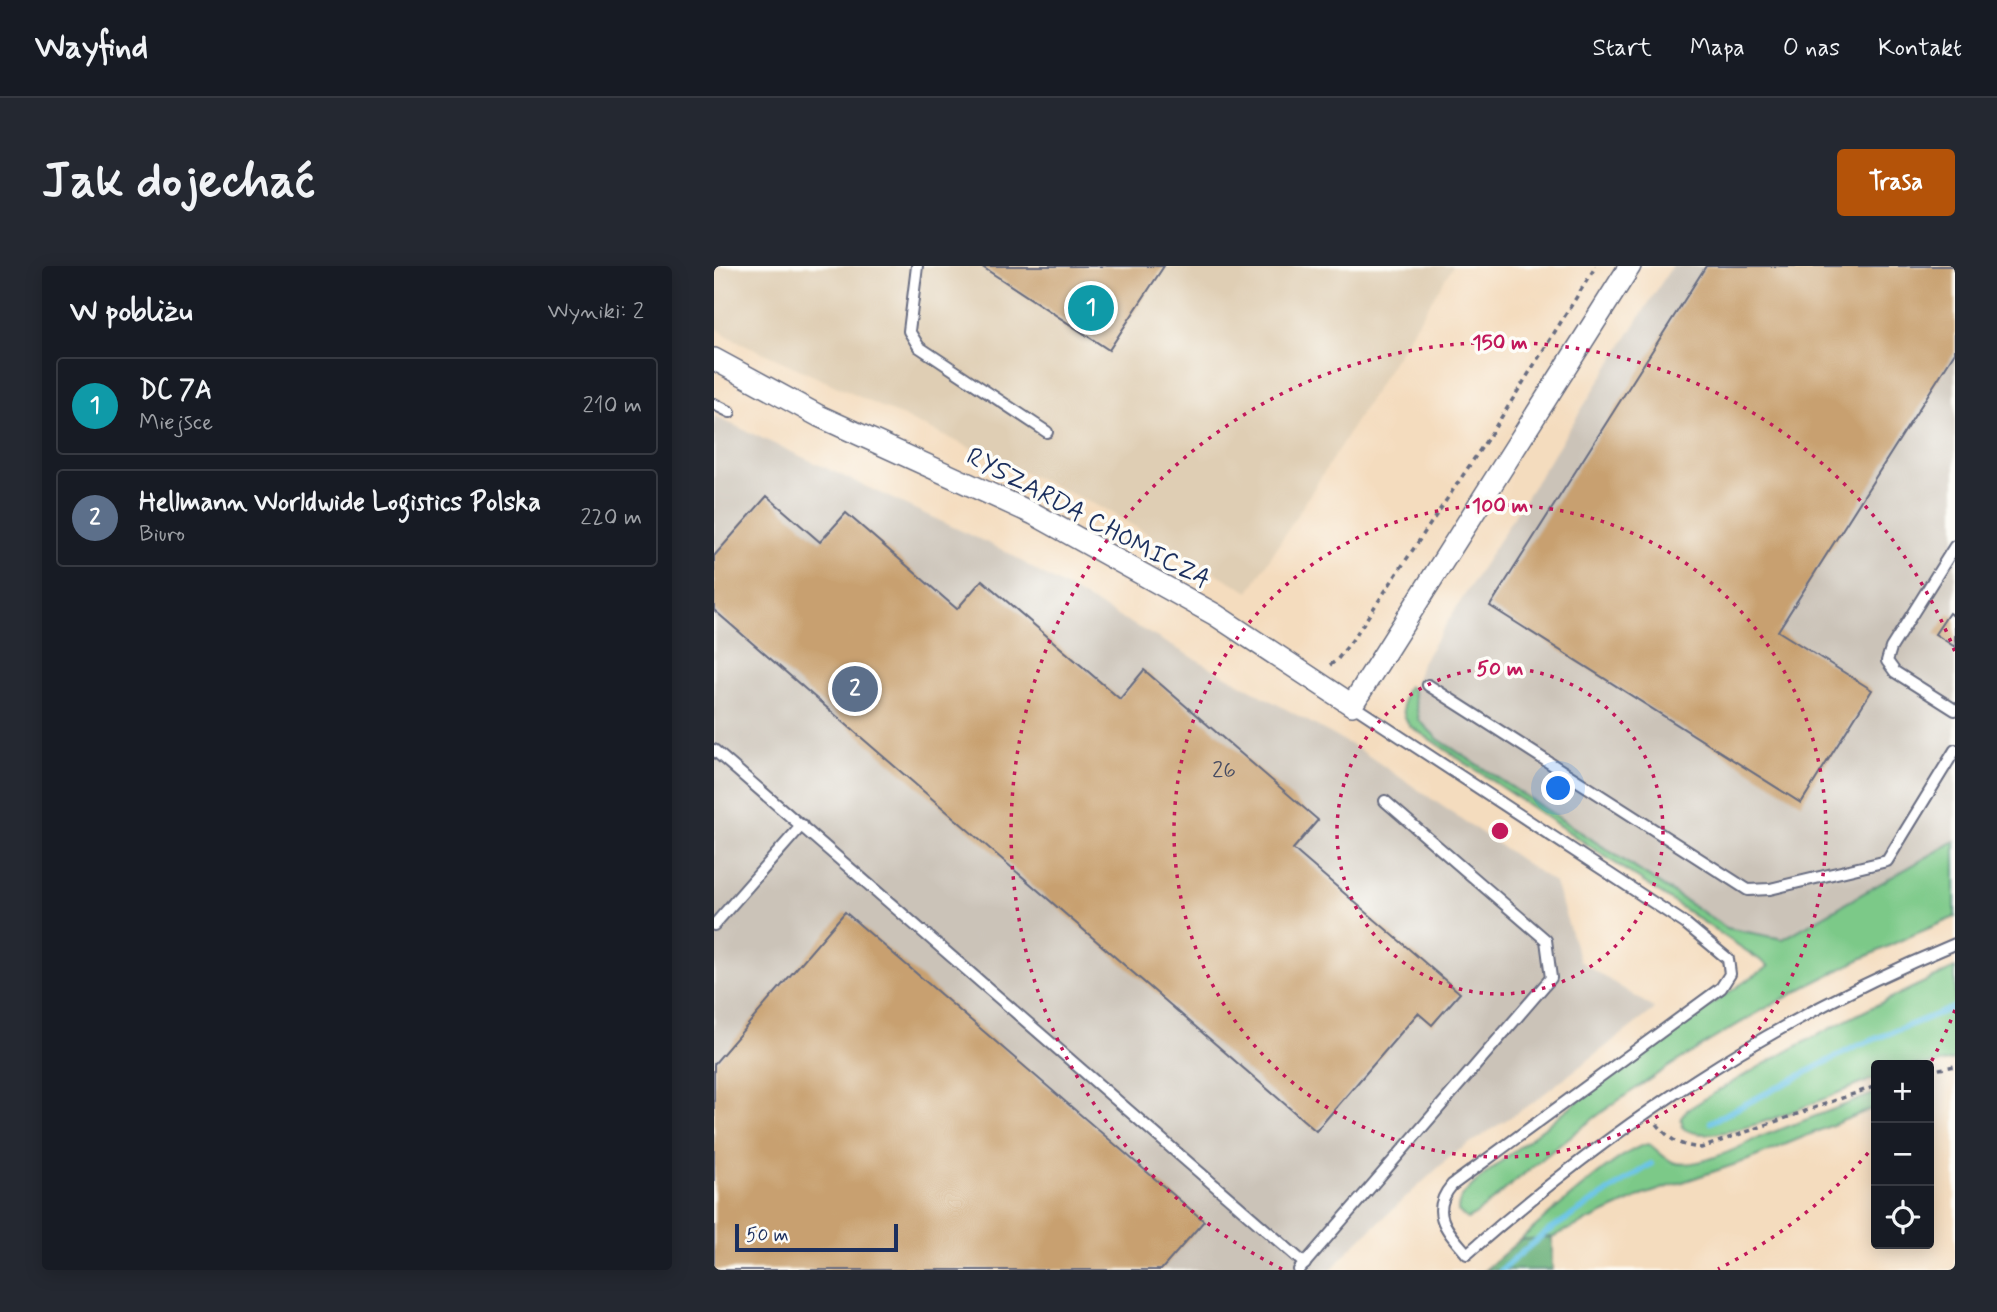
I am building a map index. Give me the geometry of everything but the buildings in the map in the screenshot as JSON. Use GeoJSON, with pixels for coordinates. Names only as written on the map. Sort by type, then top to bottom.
{"type":"FeatureCollection","features":[{"type":"Feature","properties":{"kind":"street"},"geometry":{"type":"LineString","coordinates":[[1352,705],[1630,266]]}},
{"type":"Feature","properties":{"kind":"street","name":"RYSZARDA CHOMICZA"},"geometry":{"type":"LineString","coordinates":[[714,359],[819,416],[1034,514],[1214,614],[1352,705]]}},
{"type":"Feature","properties":{"kind":"lane"},"geometry":{"type":"LineString","coordinates":[[917,266],[909,331],[919,347],[1047,432]]}},
{"type":"Feature","properties":{"kind":"lane"},"geometry":{"type":"LineString","coordinates":[[714,404],[730,412]]}},
{"type":"Feature","properties":{"kind":"lane"},"geometry":{"type":"LineString","coordinates":[[1955,546],[1891,648],[1887,661],[1895,672],[1955,710]]}},
{"type":"Feature","properties":{"kind":"lane"},"geometry":{"type":"LineString","coordinates":[[1428,685],[1748,890],[1770,889],[1887,861],[1955,750]]}},
{"type":"Feature","properties":{"kind":"lane","name":"RYSZARDA CHOMICZA"},"geometry":{"type":"LineString","coordinates":[[1352,705],[1686,924],[1728,959],[1730,974],[1721,988],[1452,1185],[1440,1204],[1446,1229],[1467,1254],[1541,1190],[1646,1111]]}},
{"type":"Feature","properties":{"kind":"lane"},"geometry":{"type":"LineString","coordinates":[[714,750],[1302,1267],[1551,978],[1546,940],[1385,801]]}},
{"type":"Feature","properties":{"kind":"lane"},"geometry":{"type":"LineString","coordinates":[[714,925],[802,825]]}},
{"type":"Feature","properties":{"kind":"lane"},"geometry":{"type":"LineString","coordinates":[[1646,1111],[1693,1079],[1802,1016],[1890,972],[1955,944]]}},
{"type":"Feature","properties":{"kind":"path"},"geometry":{"type":"LineString","coordinates":[[1314,681],[1337,660],[1353,639],[1494,429],[1596,266]]}},
{"type":"Feature","properties":{"kind":"path"},"geometry":{"type":"LineString","coordinates":[[1934,1070],[1955,1066]]}},
{"type":"Feature","properties":{"kind":"path"},"geometry":{"type":"LineString","coordinates":[[1646,1111],[1669,1139],[1683,1146],[1700,1148],[1871,1088]]}},
{"type":"Feature","properties":{"kind":"shaded area"},"geometry":{"type":"Polygon","coordinates":[[[714,266],[1453,266],[1249,592],[1104,509],[731,338],[714,327],[714,266]]]}},
{"type":"Feature","properties":{"kind":"shaded area"},"geometry":{"type":"Polygon","coordinates":[[[1672,266],[1955,266],[1955,841],[1783,939],[1727,929],[1438,739],[1418,720],[1413,690],[1421,664],[1672,266]]]}},
{"type":"Feature","properties":{"kind":"shaded area"},"geometry":{"type":"Polygon","coordinates":[[[714,416],[1007,552],[1040,573],[1360,750],[1555,883],[1580,961],[1655,1009],[1532,1103],[1452,1155],[1351,1248],[1331,1270],[714,1270],[714,416]]]}},
{"type":"Feature","properties":{"kind":"green space"},"geometry":{"type":"Polygon","coordinates":[[[1408,686],[1413,690],[1419,720],[1438,739],[1727,928],[1783,939],[1955,841],[1955,917],[1828,975],[1747,1019],[1668,1067],[1609,1107],[1467,1219],[1458,1211],[1458,1206],[1464,1194],[1477,1181],[1620,1069],[1769,966],[1410,726],[1403,707],[1408,686]]]}},
{"type":"Feature","properties":{"kind":"green space"},"geometry":{"type":"Polygon","coordinates":[[[1955,968],[1955,1060],[1934,1064],[1934,1060],[1871,1060],[1871,1080],[1777,1117],[1722,1133],[1699,1134],[1683,1128],[1681,1118],[1687,1110],[1818,1034],[1955,968]]]}},
{"type":"Feature","properties":{"kind":"green space"},"geometry":{"type":"Polygon","coordinates":[[[1871,1095],[1871,1109],[1748,1160],[1644,1195],[1552,1237],[1520,1240],[1603,1170],[1637,1148],[1649,1144],[1672,1162],[1684,1164],[1728,1152],[1871,1095]]]}},
{"type":"Feature","properties":{"kind":"green space"},"geometry":{"type":"Polygon","coordinates":[[[1552,1237],[1552,1270],[1485,1270],[1520,1240],[1552,1237]]]}},
{"type":"Feature","properties":{"kind":"waterway"},"geometry":{"type":"LineString","coordinates":[[1711,1122],[1855,1047],[1955,1007]]}},
{"type":"Feature","properties":{"kind":"waterway"},"geometry":{"type":"LineString","coordinates":[[1501,1270],[1545,1233],[1651,1164]]}},
{"type":"Feature","properties":{"kind":"place","name":"DC 7A"},"geometry":{"type":"Point","coordinates":[1091,308]}},
{"type":"Feature","properties":{"kind":"place","name":"Hellmann Worldwide Logistics Polska"},"geometry":{"type":"Point","coordinates":[855,689]}}]}
